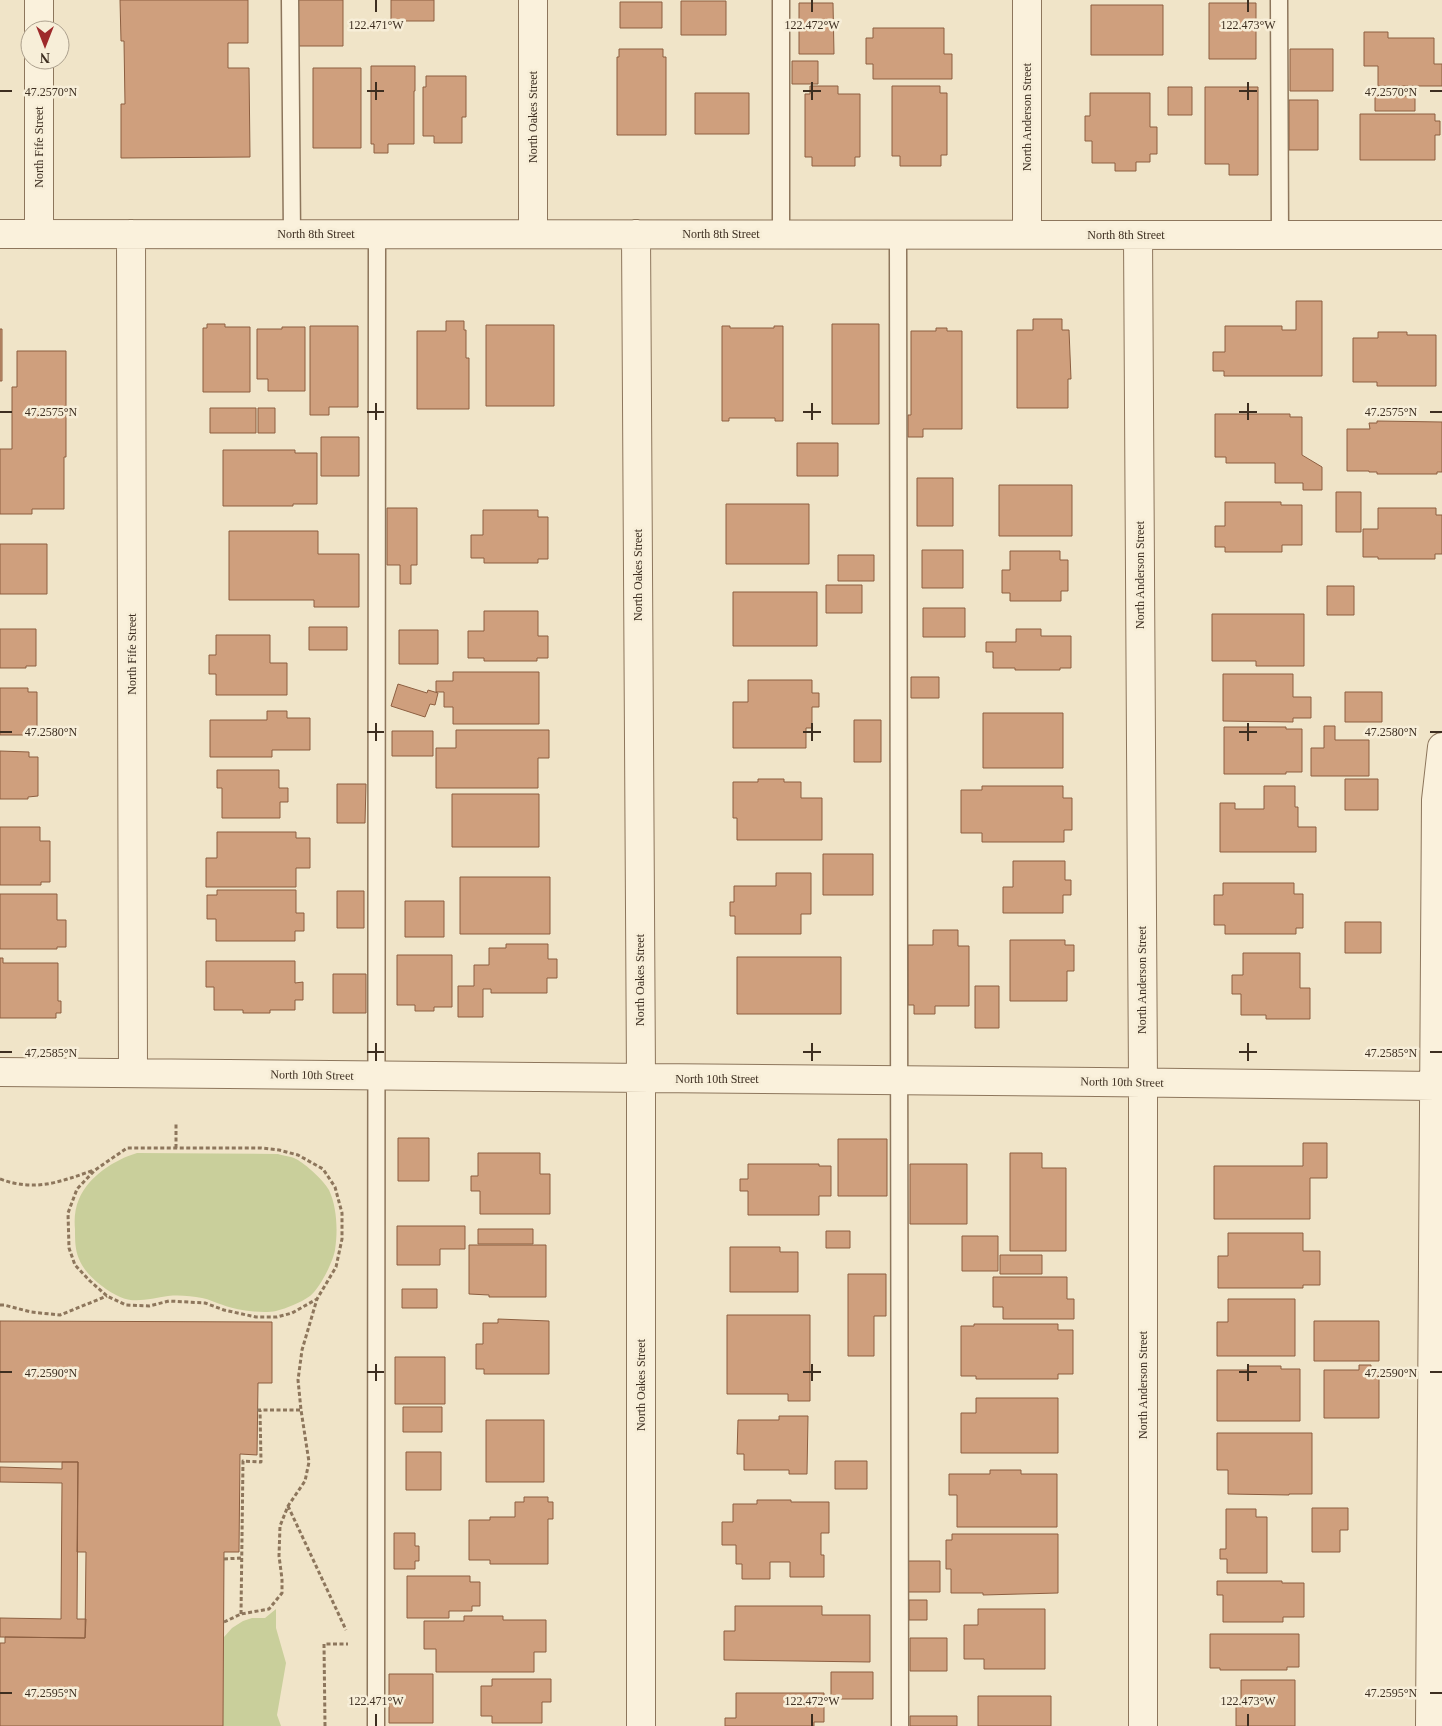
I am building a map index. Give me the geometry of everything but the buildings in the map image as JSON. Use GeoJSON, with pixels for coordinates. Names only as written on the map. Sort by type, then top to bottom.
{"type":"FeatureCollection","features":[{"type":"Feature","properties":{"kind":"street"},"geometry":{"type":"LineString","coordinates":[[40,0],[40,20]]}},
{"type":"Feature","properties":{"kind":"street","name":"North Oakes Street"},"geometry":{"type":"LineString","coordinates":[[533,0],[533,234]]}},
{"type":"Feature","properties":{"kind":"street","name":"North Anderson Street"},"geometry":{"type":"LineString","coordinates":[[1027,0],[1027,235]]}},
{"type":"Feature","properties":{"kind":"street","name":"North Fife Street"},"geometry":{"type":"LineString","coordinates":[[40,70],[40,234]]}},
{"type":"Feature","properties":{"kind":"street","name":"North 8th Street"},"geometry":{"type":"LineString","coordinates":[[0,234],[1442,235]]}},
{"type":"Feature","properties":{"kind":"street","name":"North Fife Street"},"geometry":{"type":"LineString","coordinates":[[131,234],[133,1073]]}},
{"type":"Feature","properties":{"kind":"street","name":"North Oakes Street"},"geometry":{"type":"LineString","coordinates":[[636,234],[641,1078],[640,1726]]}},
{"type":"Feature","properties":{"kind":"street","name":"North Anderson Street"},"geometry":{"type":"LineString","coordinates":[[1138,235],[1143,1082],[1143,1726]]}},
{"type":"Feature","properties":{"kind":"street"},"geometry":{"type":"LineString","coordinates":[[1430,1726],[1437,1358],[1435,1086],[1439,950],[1436,800],[1442,748]]}},
{"type":"Feature","properties":{"kind":"street","name":"North 10th Street"},"geometry":{"type":"LineString","coordinates":[[0,1072],[1435,1086]]}},
{"type":"Feature","properties":{"kind":"lane"},"geometry":{"type":"LineString","coordinates":[[290,0],[292,234]]}},
{"type":"Feature","properties":{"kind":"lane"},"geometry":{"type":"LineString","coordinates":[[781,0],[781,234]]}},
{"type":"Feature","properties":{"kind":"lane"},"geometry":{"type":"LineString","coordinates":[[1279,0],[1280,235]]}},
{"type":"Feature","properties":{"kind":"lane"},"geometry":{"type":"LineString","coordinates":[[376,1726],[378,234]]}},
{"type":"Feature","properties":{"kind":"lane"},"geometry":{"type":"LineString","coordinates":[[898,234],[900,1726]]}},
{"type":"Feature","properties":{"kind":"path"},"geometry":{"type":"LineString","coordinates":[[176,1123],[176,1148]]}},
{"type":"Feature","properties":{"kind":"path"},"geometry":{"type":"LineString","coordinates":[[224,1622],[240,1614],[269,1610],[282,1594],[279,1556],[280,1526],[288,1506],[305,1481],[309,1462],[298,1380],[302,1350],[317,1299],[336,1267],[342,1238],[342,1213],[335,1187],[322,1169],[298,1155],[279,1150],[261,1148],[127,1148],[95,1170],[77,1189],[68,1213],[69,1248],[75,1266],[90,1282],[108,1296],[126,1304],[149,1306],[168,1301],[205,1303],[224,1310],[256,1317],[277,1317],[292,1313],[317,1299]]}},
{"type":"Feature","properties":{"kind":"path"},"geometry":{"type":"LineString","coordinates":[[0,1179],[13,1184],[46,1185],[95,1170]]}},
{"type":"Feature","properties":{"kind":"path"},"geometry":{"type":"LineString","coordinates":[[0,1305],[4,1304],[31,1312],[60,1315],[108,1296]]}},
{"type":"Feature","properties":{"kind":"path"},"geometry":{"type":"LineString","coordinates":[[240,1614],[243,1462],[261,1462],[259,1410],[301,1410]]}},
{"type":"Feature","properties":{"kind":"path"},"geometry":{"type":"LineString","coordinates":[[288,1506],[348,1635]]}},
{"type":"Feature","properties":{"kind":"path"},"geometry":{"type":"LineString","coordinates":[[224,1559],[241,1558]]}},
{"type":"Feature","properties":{"kind":"path"},"geometry":{"type":"LineString","coordinates":[[324,1644],[325,1726]]}},
{"type":"Feature","properties":{"kind":"green space"},"geometry":{"type":"Polygon","coordinates":[[[137,1153],[278,1154],[294,1158],[305,1165],[327,1186],[334,1204],[336,1219],[334,1255],[318,1287],[310,1296],[298,1303],[276,1311],[264,1312],[235,1308],[190,1296],[168,1296],[132,1300],[120,1297],[102,1286],[86,1271],[78,1256],[75,1225],[77,1206],[83,1191],[96,1176],[111,1165],[137,1153]]]}},
{"type":"Feature","properties":{"kind":"green space"},"geometry":{"type":"Polygon","coordinates":[[[276,1609],[276,1628],[286,1663],[277,1715],[281,1726],[223,1726],[224,1637],[232,1628],[243,1621],[252,1618],[265,1618],[276,1609]]]}}]}
